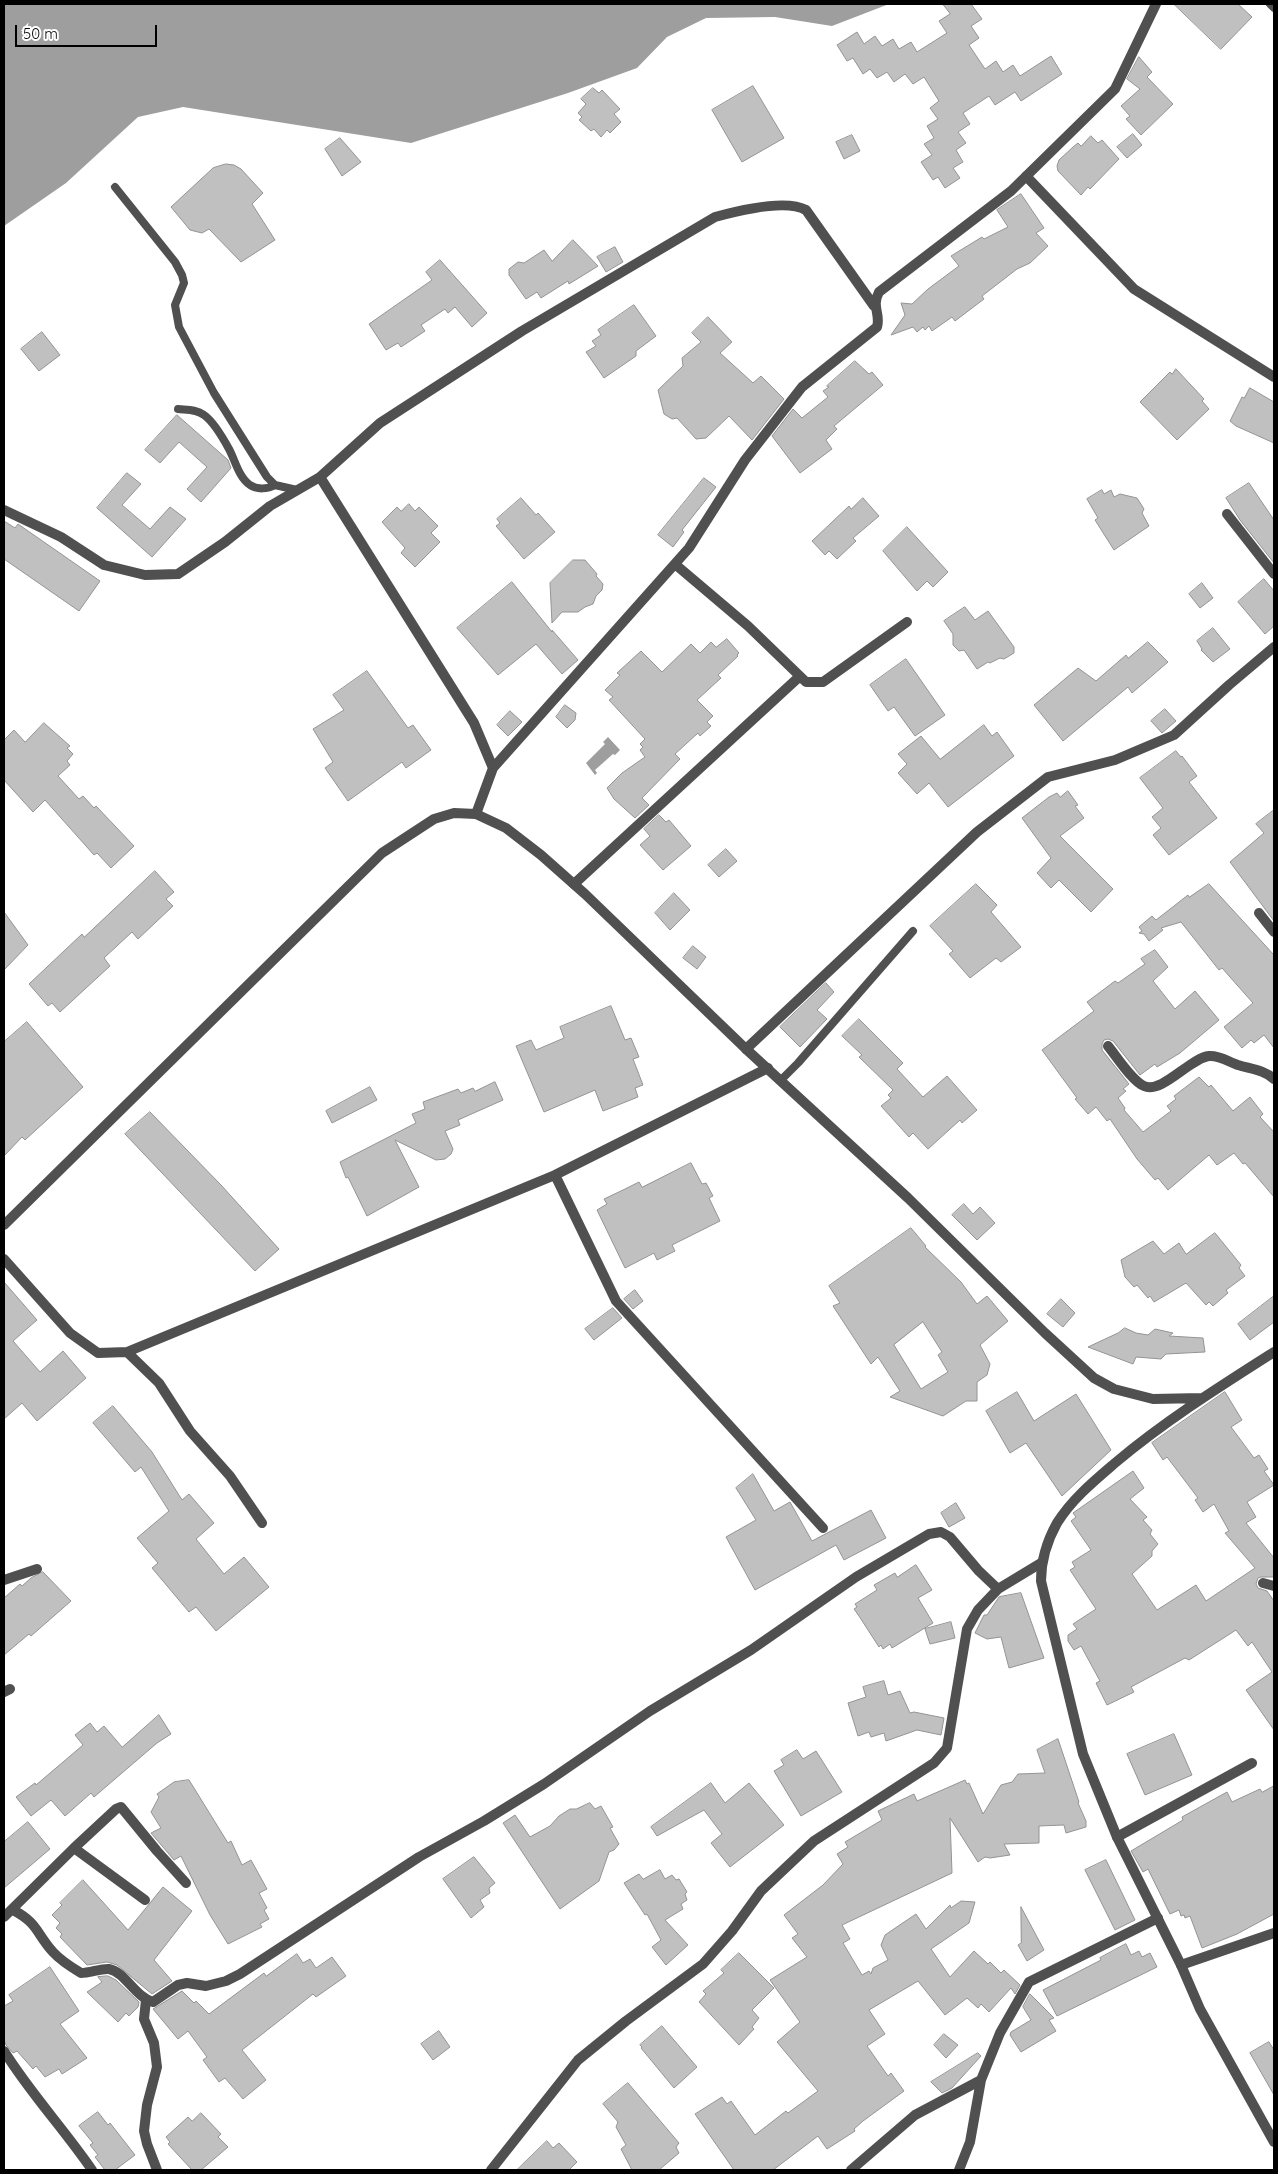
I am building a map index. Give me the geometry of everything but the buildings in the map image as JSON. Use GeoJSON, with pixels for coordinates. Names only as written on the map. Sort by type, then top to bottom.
{"type":"FeatureCollection","features":[{"type":"Feature","properties":{"kind":"street"},"geometry":{"type":"LineString","coordinates":[[874,306],[879,292],[1011,191],[1115,89],[1156,4]]}},
{"type":"Feature","properties":{"kind":"street"},"geometry":{"type":"LineString","coordinates":[[1026,176],[1134,289],[1274,377]]}},
{"type":"Feature","properties":{"kind":"street"},"geometry":{"type":"LineString","coordinates":[[4,510],[61,536],[104,565],[145,575],[178,574],[225,542],[270,506],[320,477],[380,422],[522,331],[715,217],[750,209],[791,206],[806,210],[874,306],[878,319],[877,327],[802,388],[745,460],[689,548],[676,565],[494,768],[476,814]]}},
{"type":"Feature","properties":{"kind":"street"},"geometry":{"type":"LineString","coordinates":[[320,477],[474,723],[494,768]]}},
{"type":"Feature","properties":{"kind":"street"},"geometry":{"type":"LineString","coordinates":[[1227,514],[1274,574]]}},
{"type":"Feature","properties":{"kind":"street"},"geometry":{"type":"LineString","coordinates":[[676,565],[748,626],[806,682],[823,682],[907,622]]}},
{"type":"Feature","properties":{"kind":"street"},"geometry":{"type":"LineString","coordinates":[[746,1048],[977,832],[1048,777],[1115,760],[1174,735],[1274,647]]}},
{"type":"Feature","properties":{"kind":"street"},"geometry":{"type":"LineString","coordinates":[[574,884],[799,677]]}},
{"type":"Feature","properties":{"kind":"street"},"geometry":{"type":"LineString","coordinates":[[4,1225],[382,853],[434,819],[454,813],[476,814],[506,828],[574,884],[780,1080],[908,1198],[1094,1378],[1114,1389],[1152,1399],[1202,1398]]}},
{"type":"Feature","properties":{"kind":"street"},"geometry":{"type":"LineString","coordinates":[[1259,914],[1274,932]]}},
{"type":"Feature","properties":{"kind":"street"},"geometry":{"type":"LineString","coordinates":[[1108,1046],[1128,1071],[1143,1086],[1149,1088],[1162,1084],[1198,1059],[1208,1056],[1216,1056],[1238,1065],[1259,1070],[1274,1079]]}},
{"type":"Feature","properties":{"kind":"street"},"geometry":{"type":"LineString","coordinates":[[4,1259],[70,1333],[98,1353],[128,1352],[555,1175],[768,1068]]}},
{"type":"Feature","properties":{"kind":"street"},"geometry":{"type":"LineString","coordinates":[[555,1175],[616,1301],[823,1528]]}},
{"type":"Feature","properties":{"kind":"street"},"geometry":{"type":"LineString","coordinates":[[128,1352],[159,1384],[190,1431],[230,1476],[262,1523]]}},
{"type":"Feature","properties":{"kind":"street"},"geometry":{"type":"LineString","coordinates":[[1274,1352],[1155,1430],[1086,1488],[1058,1521],[1041,1563],[1041,1581],[1083,1754],[1117,1837],[1181,1965],[1200,2009],[1274,2142]]}},
{"type":"Feature","properties":{"kind":"street"},"geometry":{"type":"LineString","coordinates":[[13,1910],[29,1918],[44,1941],[64,1963],[81,1973],[95,1972],[108,1968],[116,1972],[146,2000],[153,2002],[178,1985],[186,1983],[206,1986],[226,1982],[419,1857],[484,1821],[544,1784],[650,1712],[751,1650],[856,1576],[929,1534],[941,1532],[950,1537],[978,1570],[998,1589]]}},
{"type":"Feature","properties":{"kind":"street"},"geometry":{"type":"LineString","coordinates":[[491,2170],[578,2060],[626,2021],[703,1964],[732,1931],[761,1891],[814,1841],[934,1762],[947,1748],[967,1630],[978,1610],[998,1589],[1041,1563]]}},
{"type":"Feature","properties":{"kind":"street"},"geometry":{"type":"LineString","coordinates":[[4,1580],[37,1569]]}},
{"type":"Feature","properties":{"kind":"street"},"geometry":{"type":"LineString","coordinates":[[1263,1583],[1274,1586]]}},
{"type":"Feature","properties":{"kind":"street"},"geometry":{"type":"LineString","coordinates":[[1117,1837],[1252,1763]]}},
{"type":"Feature","properties":{"kind":"street"},"geometry":{"type":"LineString","coordinates":[[4,1918],[74,1848],[116,1809],[121,1807],[186,1883]]}},
{"type":"Feature","properties":{"kind":"street"},"geometry":{"type":"LineString","coordinates":[[74,1848],[145,1900]]}},
{"type":"Feature","properties":{"kind":"street"},"geometry":{"type":"LineString","coordinates":[[958,2170],[970,2142],[982,2080],[1000,2033],[1029,1982],[1158,1918]]}},
{"type":"Feature","properties":{"kind":"street"},"geometry":{"type":"LineString","coordinates":[[1181,1965],[1274,1933]]}},
{"type":"Feature","properties":{"kind":"street"},"geometry":{"type":"LineString","coordinates":[[146,2000],[144,2019],[154,2043],[157,2067],[145,2117],[144,2131],[157,2170]]}},
{"type":"Feature","properties":{"kind":"street"},"geometry":{"type":"LineString","coordinates":[[4,2051],[24,2083],[71,2139],[92,2170]]}},
{"type":"Feature","properties":{"kind":"street"},"geometry":{"type":"LineString","coordinates":[[851,2170],[914,2115],[982,2080]]}},
{"type":"Feature","properties":{"kind":"lane"},"geometry":{"type":"LineString","coordinates":[[1270,4],[1274,8]]}},
{"type":"Feature","properties":{"kind":"lane"},"geometry":{"type":"LineString","coordinates":[[116,187],[175,262],[182,274],[184,283],[175,305],[179,327],[214,393],[267,477],[275,485],[297,490]]}},
{"type":"Feature","properties":{"kind":"lane"},"geometry":{"type":"LineString","coordinates":[[178,409],[195,410],[204,415],[229,449],[242,477],[250,486],[258,489],[270,488],[275,485]]}},
{"type":"Feature","properties":{"kind":"lane"},"geometry":{"type":"LineString","coordinates":[[780,1080],[798,1063],[913,931]]}},
{"type":"Feature","properties":{"kind":"shaded area"},"geometry":{"type":"Polygon","coordinates":[[[4,4],[889,4],[832,26],[775,17],[706,18],[667,37],[637,68],[568,93],[411,143],[183,107],[138,117],[66,183],[4,226],[4,4]]]}},
{"type":"Feature","properties":{"kind":"shaded area"},"geometry":{"type":"Polygon","coordinates":[[[608,737],[620,750],[595,770],[597,773],[595,775],[586,763],[605,744],[603,742],[608,737]]]}}]}
